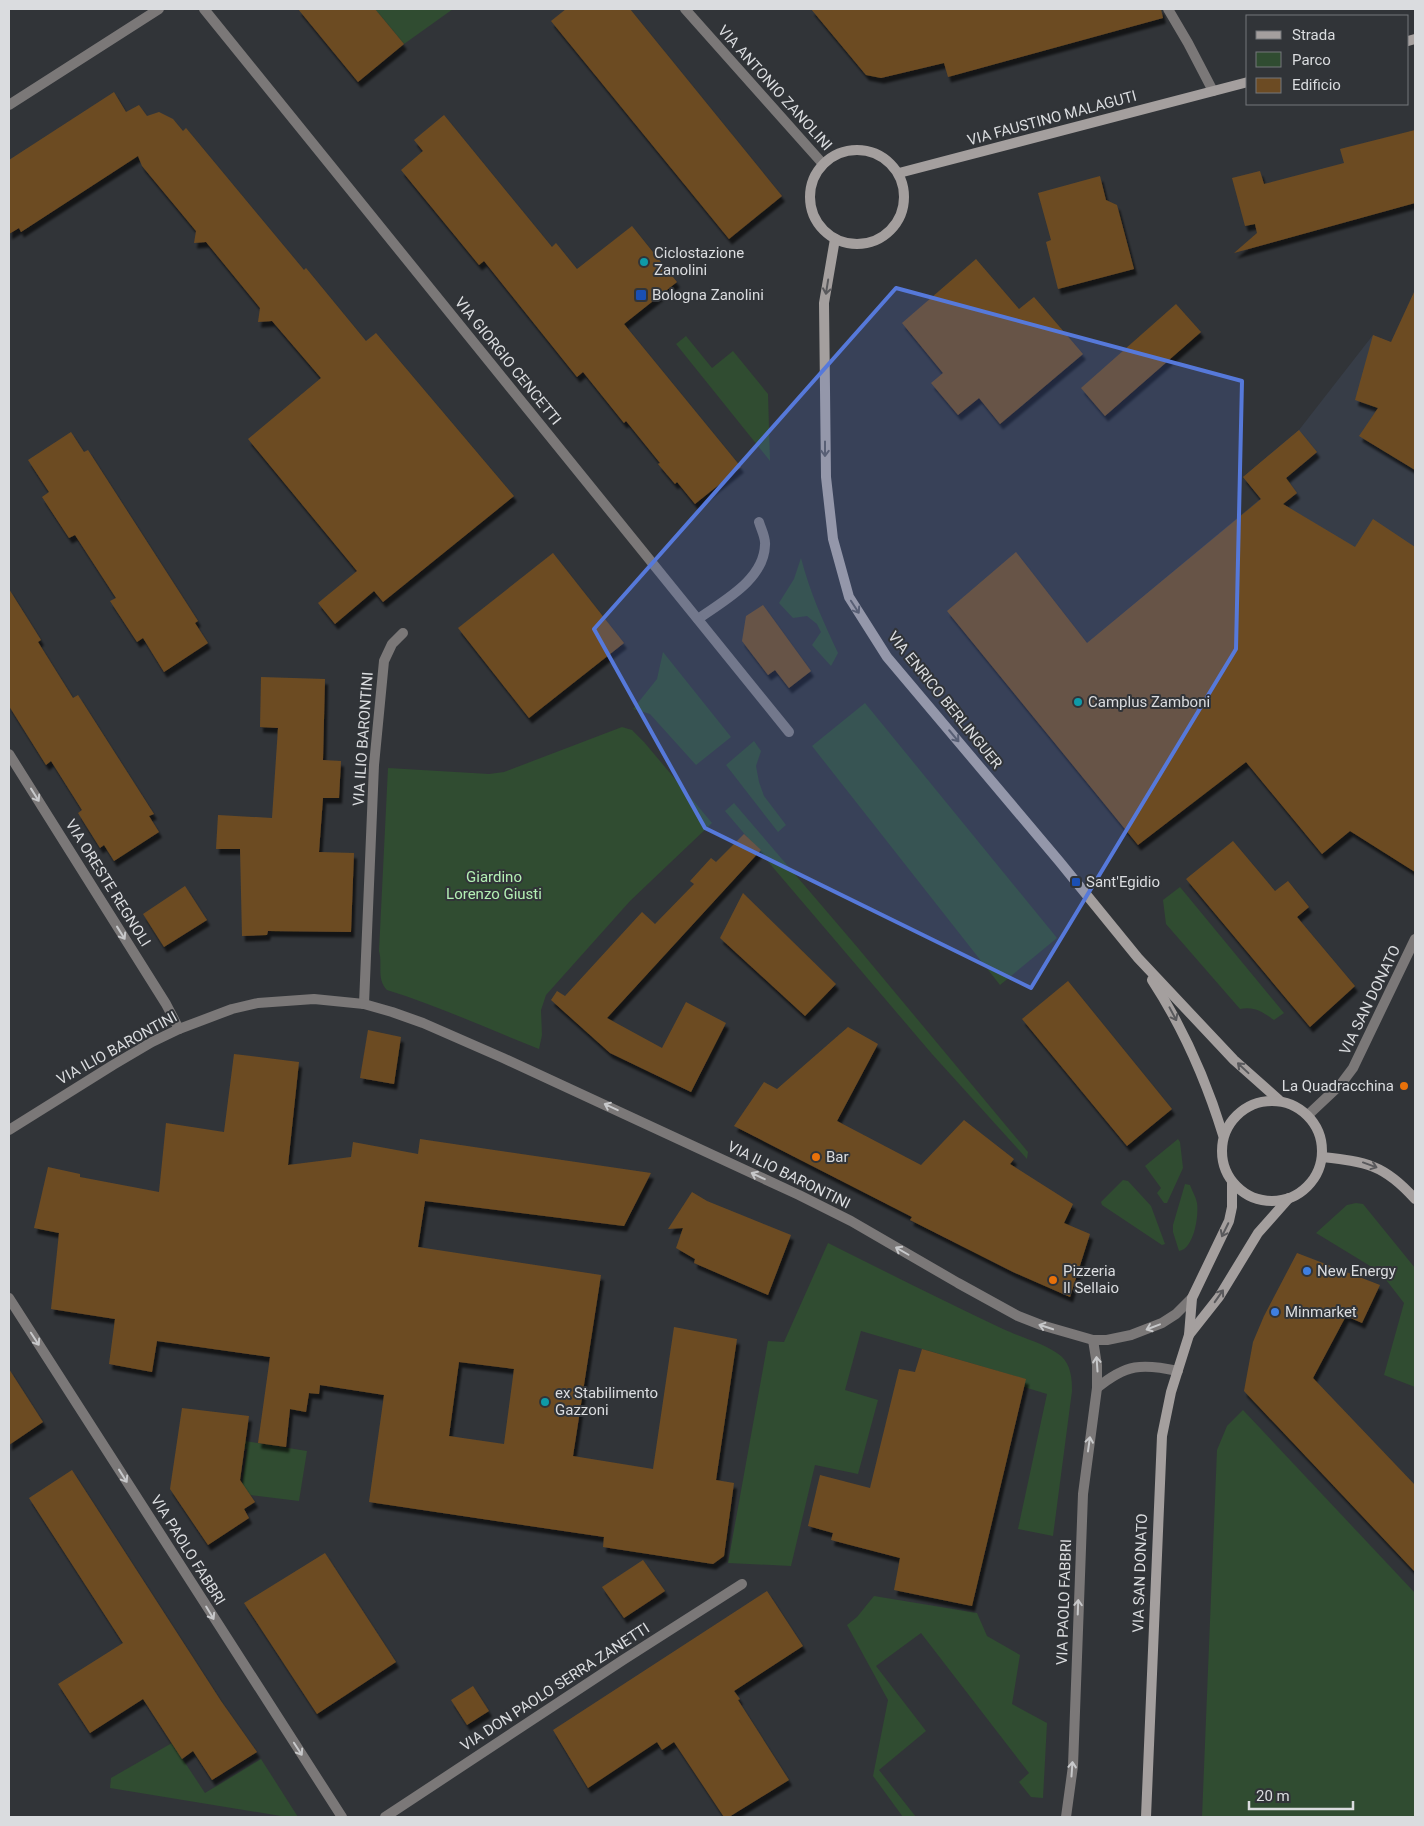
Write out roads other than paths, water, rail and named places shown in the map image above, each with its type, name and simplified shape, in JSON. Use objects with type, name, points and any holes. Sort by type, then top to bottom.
[{"type":"main road","name":"VIA FAUSTINO MALAGUTI","points":[[899,174],[1246,83]]},
{"type":"main road","points":[[864,150],[878,154],[890,162],[899,174],[904,188],[905,203],[900,218],[891,230],[879,240],[864,244],[849,244],[835,239],[824,231],[817,222],[810,198],[811,186],[823,164],[835,155],[849,151],[864,150]]},
{"type":"main road","name":"VIA ENRICO BERLINGUER","points":[[835,239],[824,303],[826,478],[833,539],[849,597],[887,658],[1059,861],[1138,958],[1234,1060],[1279,1100]]},
{"type":"main road","name":"VIA ENRICO BERLINGUER","points":[[1138,958],[1170,1008],[1193,1052],[1211,1095],[1223,1136]]},
{"type":"main road","points":[[1279,1100],[1290,1103],[1308,1115],[1317,1127],[1322,1157],[1312,1182],[1290,1198],[1281,1201],[1263,1201],[1247,1195],[1232,1182],[1222,1160],[1221,1145],[1227,1126],[1240,1111],[1258,1102],[1279,1100]]},
{"type":"main road","points":[[1322,1157],[1363,1162],[1377,1167],[1393,1178],[1415,1199]]},
{"type":"main road","name":"VIA SAN DONATO","points":[[1146,1817],[1160,1466],[1165,1413],[1189,1335],[1192,1298],[1229,1221],[1232,1207],[1232,1182]]},
{"type":"main road","name":"VIA SAN DONATO","points":[[1189,1335],[1219,1298],[1258,1233],[1290,1198]]},
{"type":"street","points":[[9,104],[159,9]]},
{"type":"street","name":"VIA GIORGIO CENCETTI","points":[[204,9],[789,732]]},
{"type":"street","name":"VIA ANTONIO ZANOLINI","points":[[685,9],[823,164]]},
{"type":"street","points":[[1168,9],[1213,92]]},
{"type":"street","points":[[698,619],[734,594],[753,576],[763,560],[766,542],[759,522]]},
{"type":"street","name":"VIA ILIO BARONTINI","points":[[364,1004],[374,765],[384,661],[392,644],[403,633]]},
{"type":"street","name":"VIA ORESTE REGNOLI","points":[[9,754],[169,1009],[179,1029]]},
{"type":"street","name":"VIA SAN DONATO","points":[[1308,1115],[1354,1068],[1415,940]]},
{"type":"street","name":"VIA ILIO BARONTINI","points":[[9,1130],[152,1042],[179,1029],[232,1009],[258,1003],[314,999],[364,1004],[392,1012],[447,1033],[799,1195],[851,1221],[1018,1316],[1041,1325],[1093,1340],[1107,1340],[1130,1335],[1162,1323],[1176,1314],[1192,1298]]},
{"type":"street","name":"VIA PAOLO FABBRI","points":[[9,1298],[342,1817]]},
{"type":"street","name":"VIA PAOLO FABBRI","points":[[1066,1817],[1072,1766],[1083,1494],[1098,1388],[1093,1340]]},
{"type":"street","points":[[1098,1388],[1116,1374],[1140,1366],[1160,1367],[1178,1371]]},
{"type":"street","name":"VIA DON PAOLO SERRA ZANETTI","points":[[386,1817],[614,1665],[742,1584]]},
{"type":"place","name":"Ciclostazione Zanolini","points":[[644,262]]},
{"type":"place","name":"Bologna Zanolini","points":[[641,295]]},
{"type":"place","name":"Camplus Zamboni","points":[[1078,702]]},
{"type":"place","name":"Sant'Egidio","points":[[1076,882]]},
{"type":"place","name":"La Quadracchina","points":[[1404,1086]]},
{"type":"place","name":"Bar","points":[[816,1157]]},
{"type":"place","name":"New Energy","points":[[1307,1271]]},
{"type":"place","name":"Pizzeria Il Sellaio","points":[[1053,1280]]},
{"type":"place","name":"Minmarket","points":[[1275,1312]]},
{"type":"place","name":"ex Stabilimento Gazzoni","points":[[545,1402]]},
{"type":"park label","name":"Giardino Lorenzo Giusti","points":[[494,886]]}]
